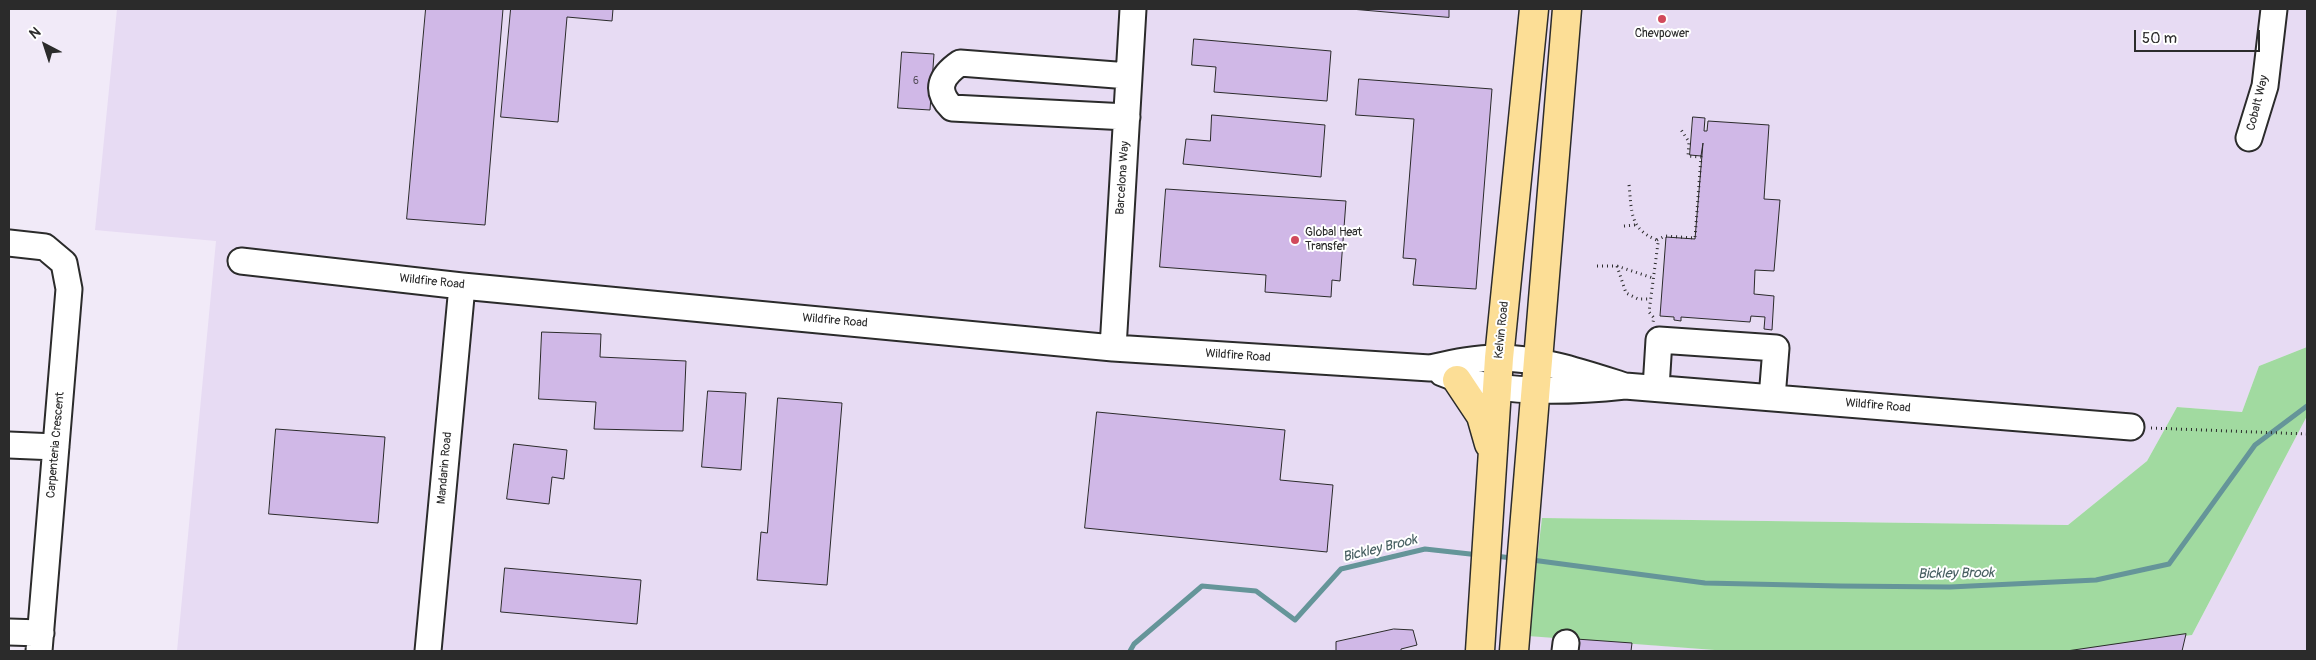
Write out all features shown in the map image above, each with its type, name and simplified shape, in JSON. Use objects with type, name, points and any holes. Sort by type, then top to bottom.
[{"type":"main road","name":"Kelvin Road","points":[[1480,651],[1499,358],[1534,9]]},
{"type":"main road","points":[[1514,651],[1567,9]]},
{"type":"main road","points":[[1457,380],[1480,416],[1492,455]]},
{"type":"street","name":"Barcelona Way","points":[[1113,348],[1133,9]]},
{"type":"street","name":"Cobalt Way","points":[[2249,138],[2264,86],[2274,9]]},
{"type":"street","points":[[1127,117],[952,108],[943,99],[941,86],[947,71],[960,63],[1129,76]]},
{"type":"street","name":"Carpenteria Crescent","points":[[9,243],[45,247],[64,263],[69,290],[40,642]]},
{"type":"street","name":"Wildfire Road","points":[[241,261],[462,286],[1113,348],[1430,368],[1463,360],[1499,358],[1538,362],[1625,386]]},
{"type":"street","name":"Mandarin Road","points":[[428,651],[462,286]]},
{"type":"street","points":[[1656,388],[1659,340],[1776,348],[1772,398]]},
{"type":"street","name":"Wildfire Road","points":[[1430,368],[1457,380],[1535,390],[1580,391],[1625,386],[2131,427]]},
{"type":"street","points":[[9,445],[56,447]]},
{"type":"street","points":[[9,632],[40,642]]},
{"type":"path","points":[[1629,185],[1635,225],[1643,234],[1657,240],[1665,236],[1695,238],[1701,157],[1688,156],[1689,142],[1680,128]]},
{"type":"path","points":[[1624,226],[1635,225]]},
{"type":"path","points":[[1657,240],[1650,312],[1654,318],[1652,330],[1659,340]]},
{"type":"path","points":[[1597,266],[1617,266],[1653,278]]},
{"type":"path","points":[[1617,266],[1626,293],[1638,300],[1651,299]]},
{"type":"path","points":[[2131,427],[2307,434]]},
{"type":"shaded area","points":[[117,9],[2307,9],[2307,347],[2259,366],[2242,412],[2177,407],[2147,461],[2068,525],[1542,518],[1576,639],[1728,651],[177,651],[216,241],[95,230]]},
{"type":"shaded area","points":[[2307,416],[2307,651],[2072,651],[2192,635]]},
{"type":"green space","points":[[2307,347],[2307,416],[2192,635],[2072,651],[1728,651],[1528,636],[1542,518],[2068,525],[2147,461],[2177,407],[2242,412],[2259,366]]},
{"type":"building","points":[[426,9],[503,9],[485,225],[407,219]]},
{"type":"building","points":[[511,9],[613,9],[612,21],[567,17],[558,122],[501,117]]},
{"type":"building","points":[[1351,9],[1449,9],[1449,17]]},
{"type":"building","points":[[1194,39],[1331,51],[1327,101],[1214,92],[1216,67],[1192,65]]},
{"type":"building","points":[[902,52],[934,54],[930,110],[898,108]]},
{"type":"building","points":[[1359,79],[1492,89],[1476,289],[1413,285],[1416,259],[1403,258],[1414,119],[1356,115]]},
{"type":"building","points":[[1212,115],[1325,125],[1321,177],[1183,164],[1186,139],[1210,141]]},
{"type":"building","points":[[1693,117],[1705,118],[1704,131],[1707,131],[1708,121],[1769,125],[1764,199],[1780,200],[1774,271],[1755,270],[1754,294],[1774,296],[1772,330],[1764,329],[1765,317],[1751,316],[1750,322],[1681,317],[1681,321],[1674,320],[1674,317],[1660,316],[1666,237],[1695,239],[1703,143],[1701,156],[1690,155]]},
{"type":"building","points":[[1166,189],[1346,201],[1340,281],[1332,280],[1331,297],[1265,292],[1266,275],[1160,267]]},
{"type":"building","points":[[542,332],[601,334],[600,357],[686,361],[683,431],[594,429],[596,402],[539,399]]},
{"type":"building","points":[[708,391],[746,393],[741,470],[702,467]]},
{"type":"building","points":[[778,398],[842,403],[827,585],[757,580],[761,532],[767,533]]},
{"type":"building","points":[[1097,412],[1285,430],[1280,480],[1333,485],[1327,552],[1085,528]]},
{"type":"building","points":[[276,429],[385,437],[378,523],[269,514]]},
{"type":"building","points":[[514,444],[567,450],[564,479],[552,477],[549,504],[507,499]]},
{"type":"building","points":[[505,568],[641,580],[637,624],[501,612]]},
{"type":"building","points":[[1394,629],[1413,630],[1417,645],[1401,649],[1401,651],[1336,651],[1336,642]]},
{"type":"building","points":[[2186,634],[2182,651],[2067,651]]},
{"type":"building","points":[[1576,639],[1632,643],[1631,651],[1575,651]]},
{"type":"waterway","name":"Bickley Brook","points":[[1532,560],[1705,583],[1950,587],[2096,580],[2169,564],[2255,445],[2307,406]]},
{"type":"waterway","name":"Bickley Brook","points":[[1130,651],[1134,644],[1202,586],[1256,591],[1295,620],[1341,569],[1425,549],[1479,555]]},
{"type":"waterway","name":"Bickley Brook","points":[[1495,556],[1512,558]]},
{"type":"place","name":"Chevpower","points":[[1662,19]]},
{"type":"place","name":"Global Heat Transfer","points":[[1295,240]]}]
